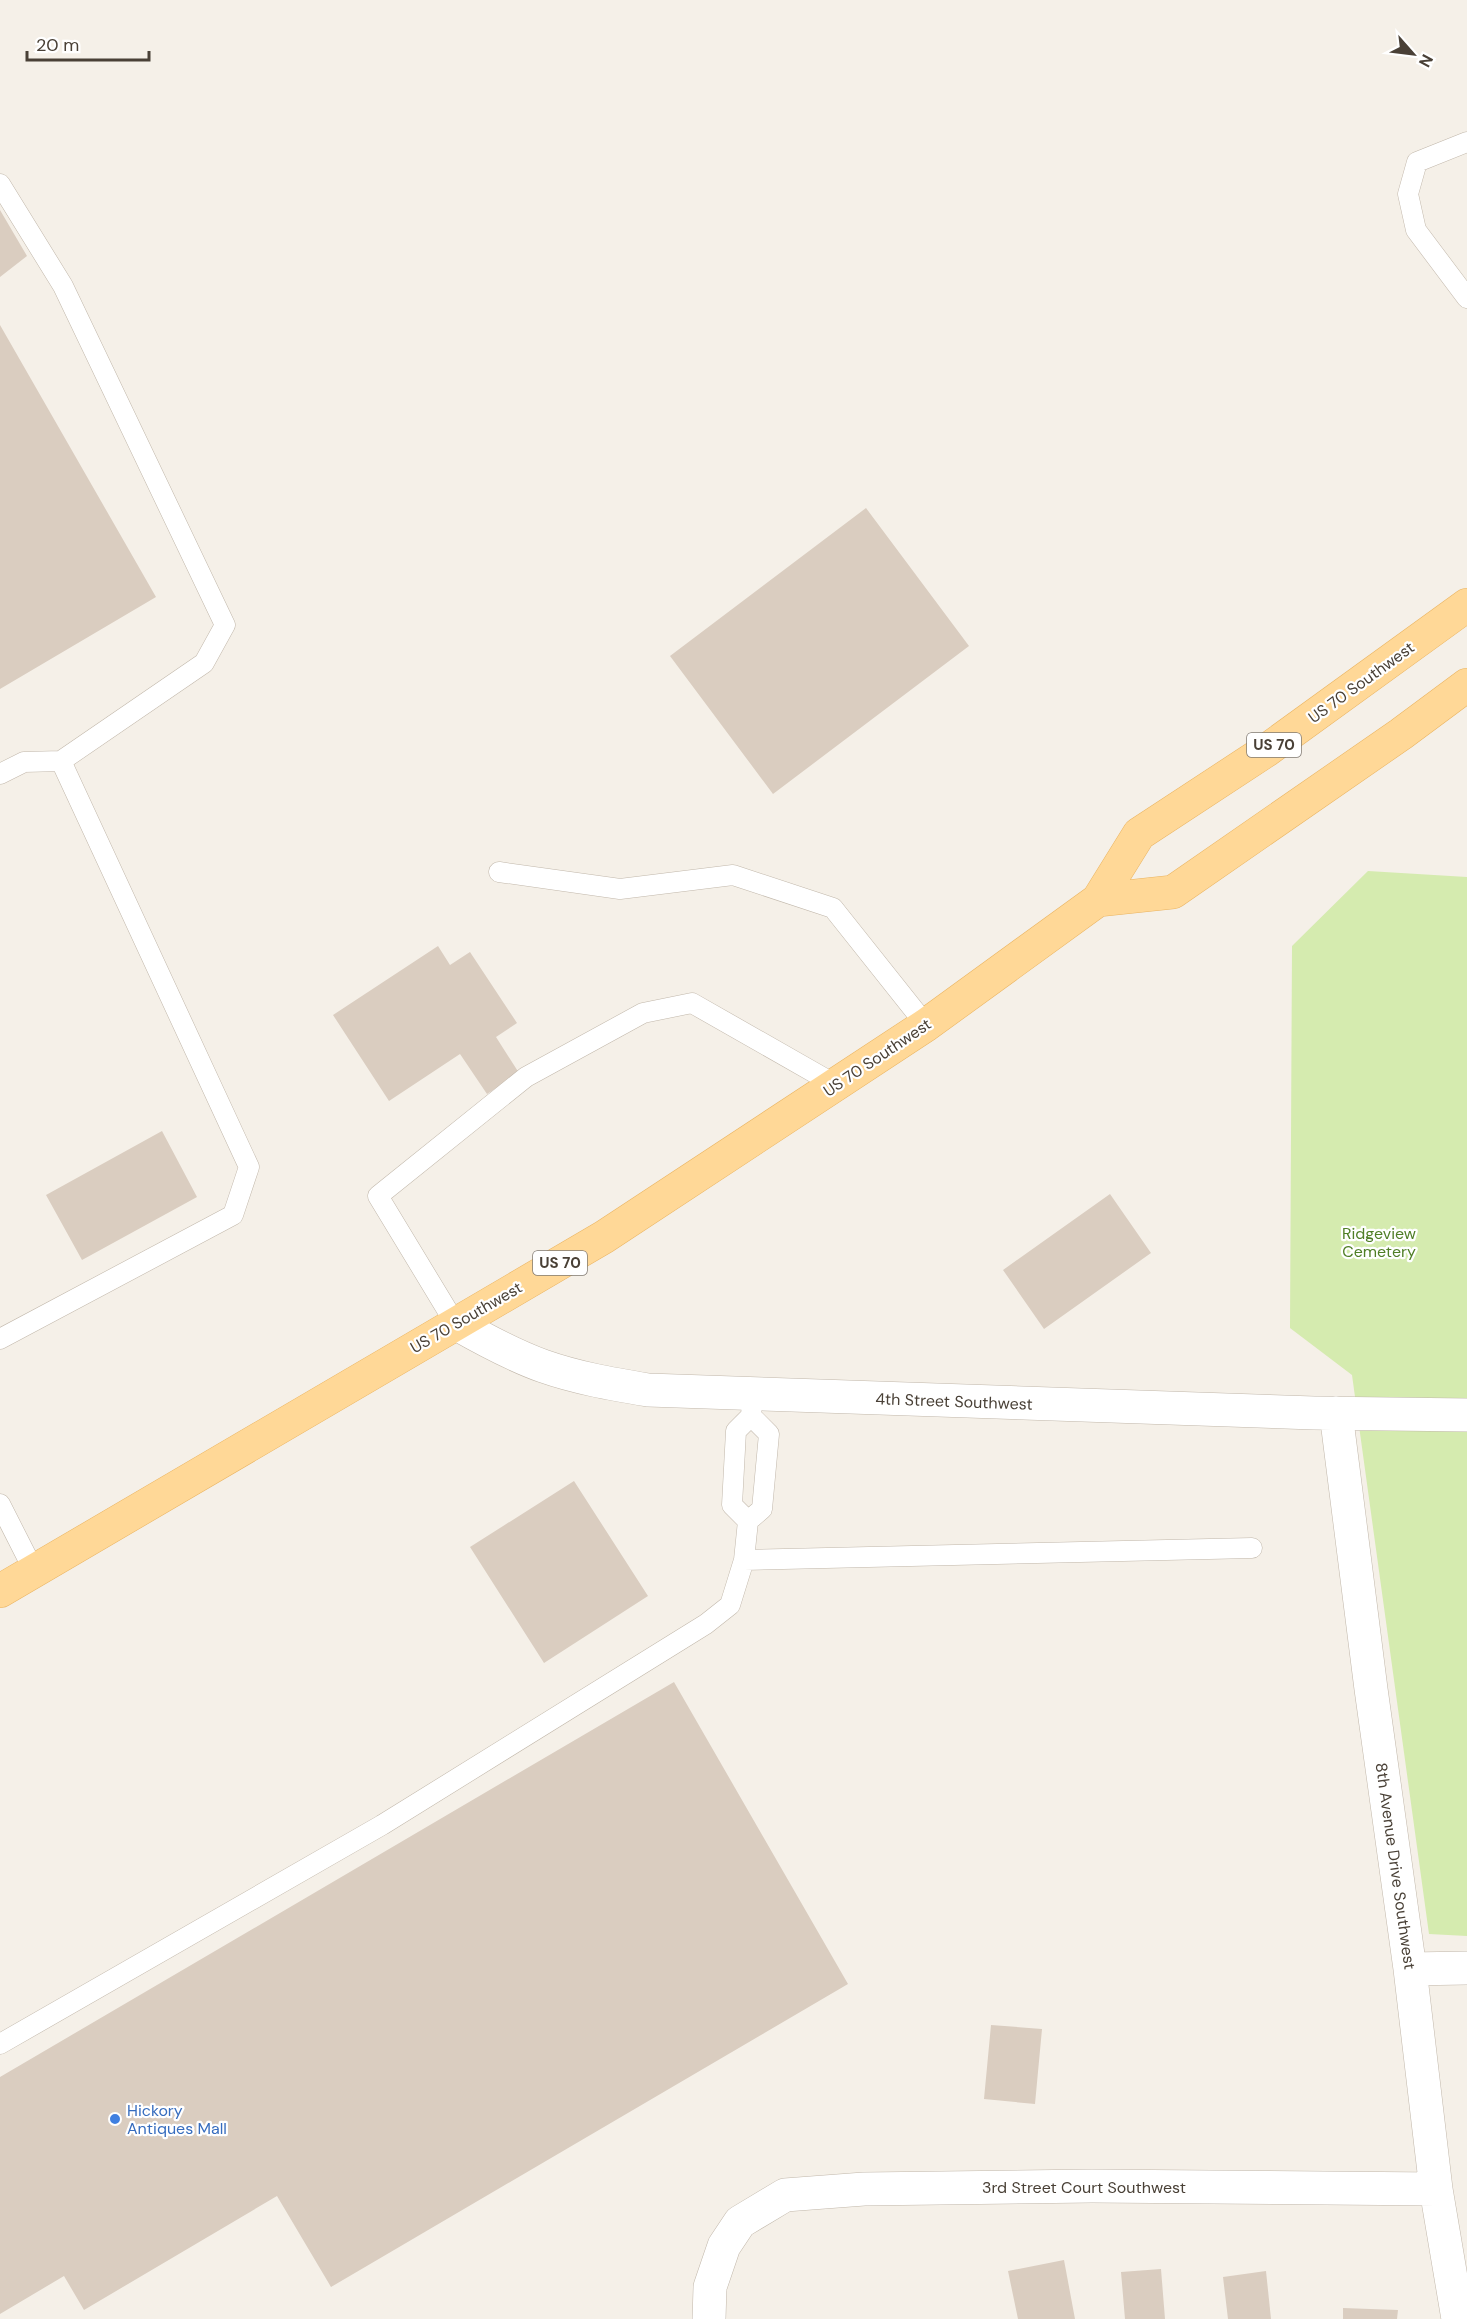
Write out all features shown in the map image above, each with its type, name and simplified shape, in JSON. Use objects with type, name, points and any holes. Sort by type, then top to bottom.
[{"type":"main road","name":"US 70 Southwest","points":[[0,1591],[604,1237],[926,1025],[1098,900],[1139,834],[1267,750],[1467,605]]},
{"type":"main road","name":"US 70 Southwest","points":[[1098,900],[1173,892],[1401,734],[1467,685]]},
{"type":"street","name":"4th Street Southwest","points":[[454,1323],[498,1347],[534,1362],[590,1380],[752,1405],[1467,1415]]},
{"type":"street","name":"8th Avenue Drive Southwest","points":[[1335,1413],[1410,1969],[1436,2189],[1458,2319]]},
{"type":"street","points":[[1410,1969],[1467,1968]]},
{"type":"street","name":"3rd Street Court Southwest","points":[[709,2319],[710,2287],[724,2246],[740,2222],[785,2195],[864,2189],[1092,2186],[1436,2189]]},
{"type":"lane","points":[[1467,142],[1416,162],[1408,194],[1416,230],[1467,298]]},
{"type":"lane","points":[[0,184],[63,286],[225,625],[204,663],[61,762],[24,762],[0,774]]},
{"type":"lane","points":[[0,1339],[233,1215],[249,1167],[61,762]]},
{"type":"lane","points":[[499,872],[620,889],[733,875],[832,908],[926,1025]]},
{"type":"lane","points":[[454,1323],[378,1196],[526,1077],[643,1013],[692,1003],[836,1085]]},
{"type":"lane","points":[[0,2044],[382,1825],[706,1624],[730,1605],[744,1560],[748,1521],[762,1509],[769,1434],[752,1405],[736,1431],[732,1505],[748,1521]]},
{"type":"lane","points":[[0,1504],[34,1570]]},
{"type":"lane","points":[[744,1560],[1252,1548]]},
{"type":"green space","name":"Ridgeview Cemetery","points":[[1368,871],[1467,877],[1467,1936],[1429,1934],[1352,1375],[1290,1328],[1292,946]]},
{"type":"building","points":[[0,210],[27,256],[0,277]]},
{"type":"building","points":[[0,325],[156,597],[0,689]]},
{"type":"building","points":[[866,508],[969,646],[773,794],[670,656]]},
{"type":"building","points":[[438,946],[450,965],[470,952],[517,1023],[496,1037],[519,1073],[487,1094],[460,1054],[389,1101],[333,1015]]},
{"type":"building","points":[[162,1131],[197,1197],[82,1260],[46,1195]]},
{"type":"building","points":[[1110,1194],[1151,1253],[1044,1329],[1003,1270]]},
{"type":"building","points":[[574,1481],[648,1596],[544,1663],[470,1547]]},
{"type":"building","points":[[674,1682],[848,1984],[331,2287],[277,2196],[84,2310],[64,2276],[0,2314],[0,2077]]},
{"type":"building","points":[[991,2025],[1042,2029],[1035,2104],[984,2099]]},
{"type":"building","points":[[1064,2260],[1075,2319],[1018,2319],[1008,2271]]},
{"type":"building","points":[[1161,2269],[1165,2319],[1125,2319],[1121,2272]]},
{"type":"building","points":[[1266,2271],[1271,2319],[1228,2319],[1223,2277]]},
{"type":"building","points":[[1343,2308],[1398,2310],[1397,2319],[1343,2319]]},
{"type":"place","name":"Hickory Antiques Mall","points":[[115,2119]]}]
